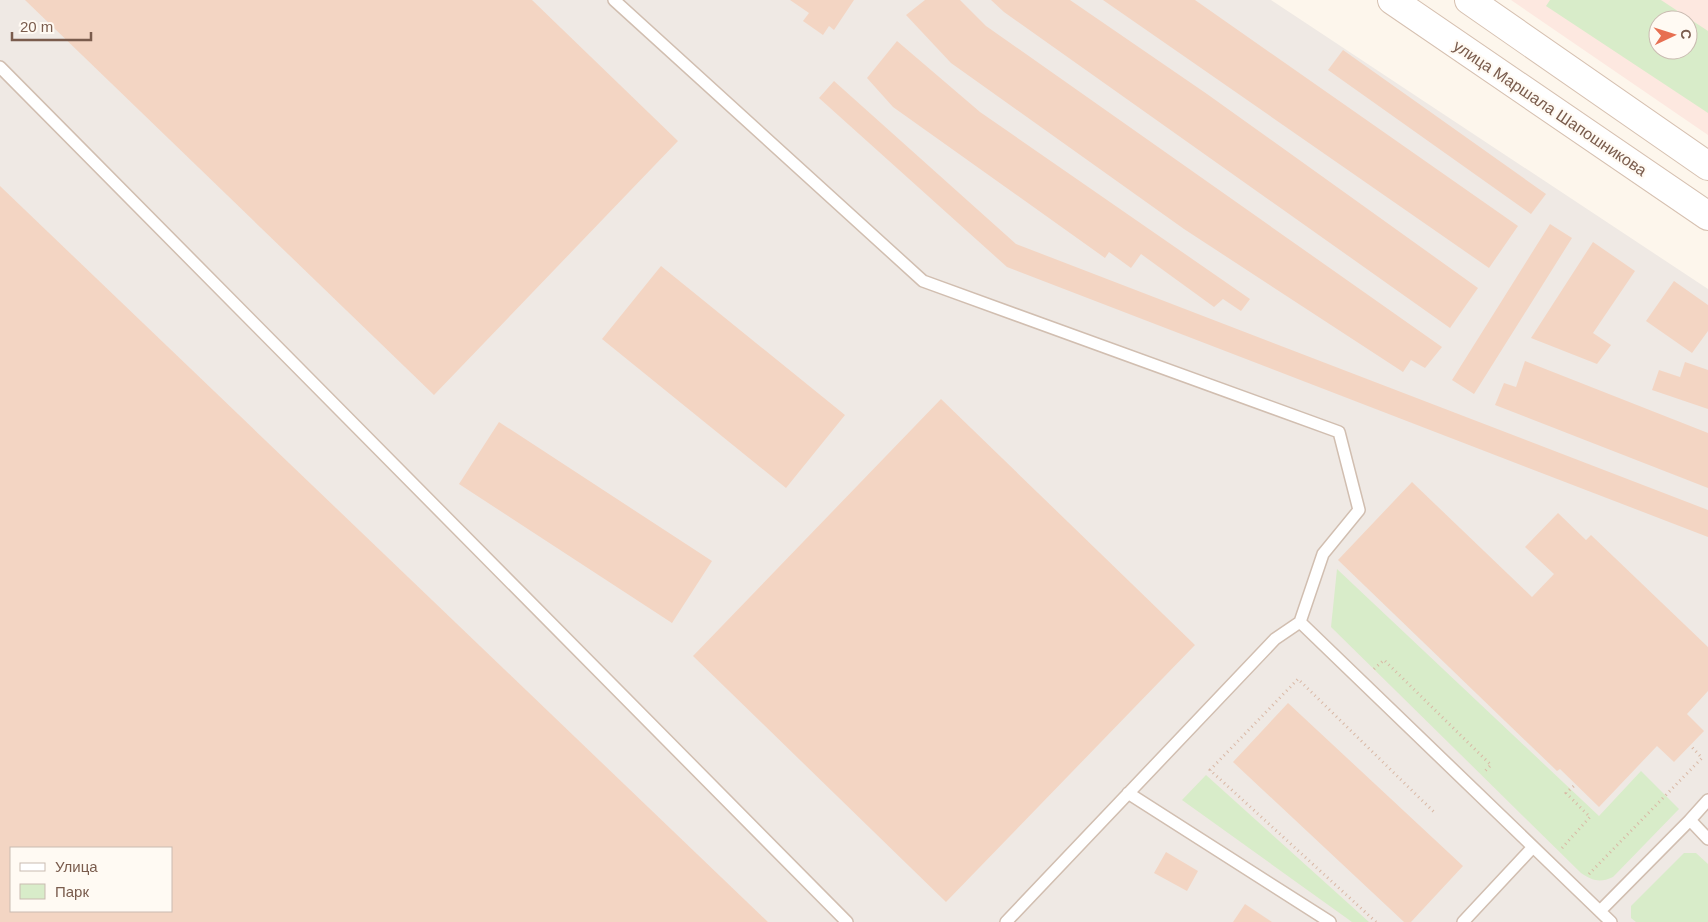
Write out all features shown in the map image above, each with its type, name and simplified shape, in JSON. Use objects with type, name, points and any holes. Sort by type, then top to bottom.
[{"type":"street","name":"улица Маршала Шапошникова","points":[[1392,0],[1708,216]]},
{"type":"street","points":[[1469,0],[1708,166]]},
{"type":"lane","points":[[614,0],[923,281],[1339,432],[1359,510],[1324,554],[1300,622],[1275,640],[1006,922]]},
{"type":"lane","points":[[0,67],[847,922]]},
{"type":"lane","points":[[1300,622],[1611,922]]},
{"type":"lane","points":[[1128,793],[1330,922]]},
{"type":"lane","points":[[1600,911],[1708,800]]},
{"type":"lane","points":[[1690,820],[1708,839]]},
{"type":"lane","points":[[1463,922],[1533,847]]},
{"type":"path","points":[[1362,682],[1384,660],[1491,765],[1470,786]]},
{"type":"path","points":[[1376,922],[1210,770],[1298,679],[1435,813]]},
{"type":"path","points":[[1575,888],[1702,758],[1690,745]]},
{"type":"path","points":[[1549,862],[1590,817],[1566,793],[1576,784]]},
{"type":"shaded area","points":[[0,0],[1271,0],[1708,289],[1708,922],[0,922]]},
{"type":"shaded area","points":[[1511,0],[1708,0],[1708,135]]},
{"type":"green space","points":[[1550,0],[1661,0],[1676,10],[1648,10],[1648,60],[1698,60],[1698,24],[1708,31],[1708,113],[1546,6]]},
{"type":"green space","points":[[1337,569],[1599,816],[1641,771],[1679,809],[1613,877],[1597,880],[1581,873],[1331,627]]},
{"type":"green space","points":[[1206,775],[1369,922],[1352,922],[1182,800]]},
{"type":"green space","points":[[1684,853],[1696,853],[1708,864],[1708,922],[1636,922],[1631,918],[1631,906]]},
{"type":"building","points":[[25,0],[532,0],[678,141],[434,395]]},
{"type":"building","points":[[790,0],[854,0],[834,30],[829,26],[823,35],[803,21],[809,13]]},
{"type":"building","points":[[925,0],[960,0],[986,26],[1442,347],[1425,368],[1411,360],[1403,372],[1184,229],[951,63],[906,15]]},
{"type":"building","points":[[991,0],[1070,0],[1207,94],[1478,288],[1450,328],[1004,12]]},
{"type":"building","points":[[1103,0],[1195,0],[1518,226],[1489,268]]},
{"type":"building","points":[[897,41],[980,112],[1250,299],[1241,311],[1223,299],[1214,307],[1141,254],[1131,268],[1109,252],[1105,258],[893,107],[867,78]]},
{"type":"building","points":[[1343,50],[1546,194],[1531,214],[1328,70]]},
{"type":"building","points":[[834,81],[1016,244],[1708,510],[1708,537],[1007,267],[819,98]]},
{"type":"building","points":[[0,186],[768,922],[0,922]]},
{"type":"building","points":[[1550,224],[1572,238],[1474,394],[1452,380]]},
{"type":"building","points":[[1593,242],[1635,271],[1593,333],[1611,345],[1597,364],[1531,338]]},
{"type":"building","points":[[661,266],[845,415],[786,488],[602,339]]},
{"type":"building","points":[[1674,281],[1708,305],[1708,331],[1692,353],[1646,321]]},
{"type":"building","points":[[1525,361],[1708,433],[1708,488],[1495,405],[1504,383],[1516,387]]},
{"type":"building","points":[[1685,362],[1708,370],[1708,409],[1652,390],[1659,370],[1680,377]]},
{"type":"building","points":[[941,399],[1195,645],[946,902],[693,656]]},
{"type":"building","points":[[499,422],[712,561],[672,623],[459,484]]},
{"type":"building","points":[[1412,482],[1532,597],[1554,574],[1525,547],[1558,513],[1586,540],[1591,535],[1708,647],[1708,691],[1687,714],[1704,731],[1674,762],[1657,746],[1599,807],[1560,769],[1557,771],[1338,560]]},
{"type":"building","points":[[1288,703],[1463,866],[1411,922],[1404,922],[1233,762]]},
{"type":"building","points":[[1166,852],[1198,871],[1187,891],[1154,873]]},
{"type":"building","points":[[1245,904],[1272,922],[1233,922]]}]
